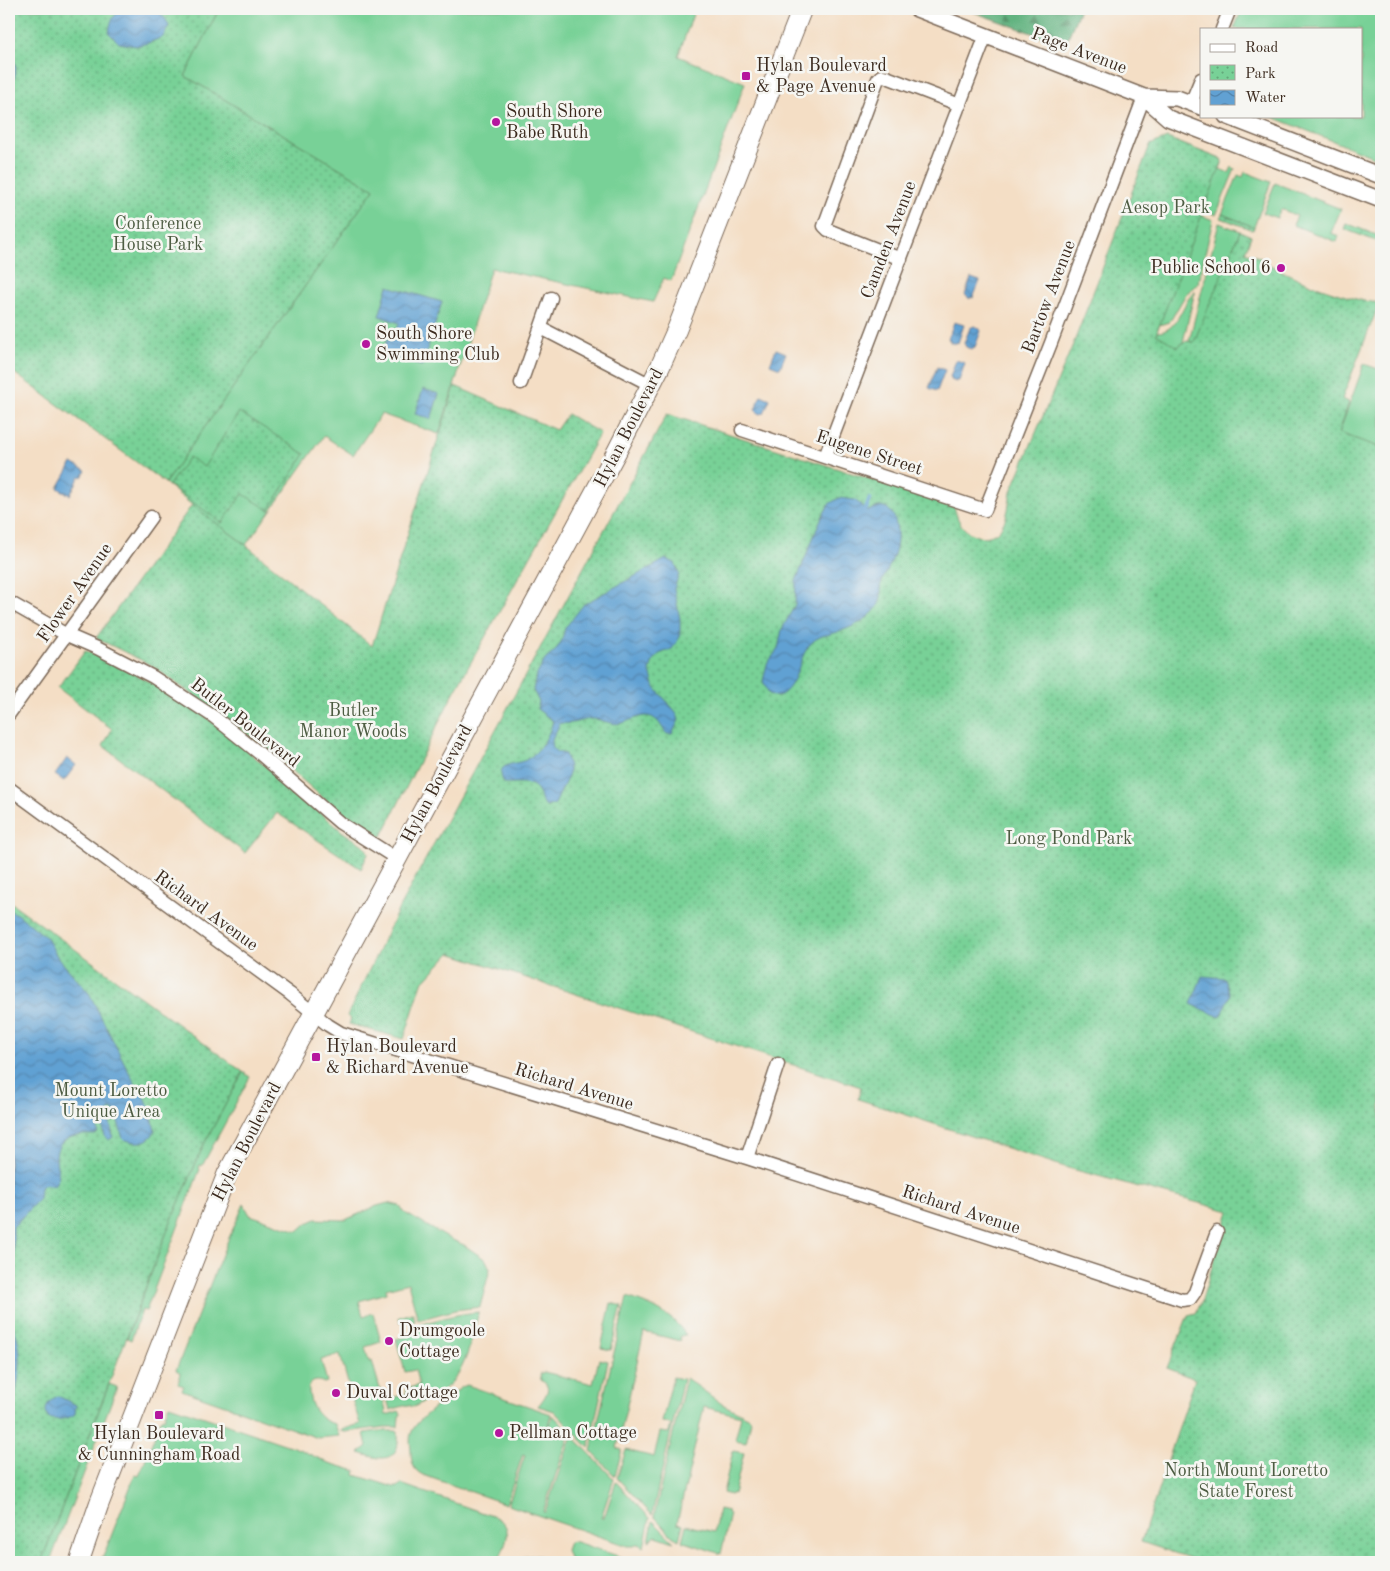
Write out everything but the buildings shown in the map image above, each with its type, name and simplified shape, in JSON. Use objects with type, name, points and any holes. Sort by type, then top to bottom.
[{"type":"main road","name":"Hylan Boulevard","points":[[79,1562],[222,1185],[652,385],[686,308],[802,9]]},
{"type":"street","name":"Page Avenue","points":[[917,9],[1144,97],[1177,98],[1196,105]]},
{"type":"street","points":[[1222,28],[1230,9]]},
{"type":"street","name":"Camden Avenue","points":[[825,457],[986,35]]},
{"type":"street","points":[[901,259],[828,230],[824,226],[878,79],[884,76],[960,105]]},
{"type":"street","points":[[1196,105],[1200,84]]},
{"type":"street","name":"Page Avenue","points":[[1144,97],[1168,118],[1381,200]]},
{"type":"street","name":"Bartow Avenue","points":[[985,510],[1144,97]]},
{"type":"street","points":[[1231,118],[1381,176]]},
{"type":"street","points":[[521,384],[552,298]]},
{"type":"street","points":[[541,328],[652,385]]},
{"type":"street","name":"Eugene Street","points":[[742,430],[985,510]]},
{"type":"street","name":"Flower Avenue","points":[[9,714],[152,517]]},
{"type":"street","name":"Butler Boulevard","points":[[9,602],[67,635],[153,677],[214,716],[340,823],[397,859]]},
{"type":"street","name":"Richard Avenue","points":[[9,788],[341,1033],[747,1158],[1182,1300],[1190,1299],[1195,1292],[1217,1232]]},
{"type":"street","points":[[747,1158],[778,1064]]},
{"type":"green space","name":"Conference House Park","points":[[9,9],[219,9],[185,76],[374,189],[165,483],[9,369]]},
{"type":"green space","points":[[219,9],[695,9],[678,56],[745,83],[671,281],[664,278],[653,302],[491,268],[439,434],[381,414],[353,455],[324,436],[246,545],[165,483],[374,189],[185,76]]},
{"type":"green space","points":[[965,9],[1080,9],[1065,45]]},
{"type":"green space","points":[[1242,9],[1381,9],[1381,160],[1275,118],[1362,118],[1362,28],[1234,28]]},
{"type":"green space","points":[[1167,138],[1223,160],[1220,169],[1229,173],[1232,167],[1235,169],[1216,215],[1204,210]]},
{"type":"green space","name":"Long Pond Park","points":[[1167,138],[1223,160],[1156,334],[1178,347],[1185,341],[1194,342],[1240,231],[1251,236],[1245,252],[1261,258],[1261,260],[1274,267],[1313,285],[1379,304],[1342,399],[1349,402],[1339,433],[1381,448],[1381,1562],[1202,1562],[1141,1542],[1195,1379],[1167,1368],[1188,1315],[1196,1313],[1201,1303],[1229,1211],[1068,1168],[858,1099],[861,1087],[450,953],[422,983],[404,1039],[349,1024],[351,1019],[347,1016],[399,908],[667,414],[954,506],[956,515],[967,531],[983,537],[994,534],[1004,522],[1011,492],[1074,342],[1150,145]]},
{"type":"green space","points":[[1245,172],[1271,182],[1254,227],[1222,214],[1238,175],[1243,177]]},
{"type":"green space","points":[[1275,183],[1341,209],[1331,233],[1339,236],[1337,242],[1293,225],[1297,216],[1281,209],[1277,218],[1263,213]]},
{"type":"green space","points":[[1198,214],[1213,220],[1198,283],[1186,294],[1169,322],[1159,325]]},
{"type":"green space","points":[[1222,214],[1254,227],[1253,230],[1221,218]]},
{"type":"green space","points":[[1219,223],[1240,231],[1194,343],[1189,341]]},
{"type":"green space","points":[[1346,223],[1381,237],[1381,243],[1344,229]]},
{"type":"green space","points":[[1195,291],[1183,342],[1178,348],[1156,334],[1157,332],[1164,331],[1175,322]]},
{"type":"green space","points":[[1364,364],[1381,370],[1381,448],[1339,433]]},
{"type":"green space","name":"Butler Manor Woods","points":[[455,386],[556,430],[567,414],[600,433],[452,696],[382,836],[377,838],[371,837],[265,747],[151,665],[96,638],[192,505],[246,545],[372,646]]},
{"type":"green space","points":[[239,412],[305,454],[269,510],[243,494],[222,523],[169,485],[189,457],[204,467]]},
{"type":"green space","name":"Butler Manor Woods","points":[[85,651],[99,655],[152,683],[205,716],[343,832],[363,845],[368,854],[361,869],[277,813],[245,853],[103,746],[112,729],[58,688]]},
{"type":"green space","name":"Mount Loretto Unique Area","points":[[9,901],[243,1072],[203,1146],[169,1226],[41,1562],[9,1562]]},
{"type":"green space","points":[[243,1072],[250,1077],[202,1166],[200,1165],[146,1311],[142,1310],[131,1340],[127,1338],[169,1226],[203,1146]]},
{"type":"green space","points":[[388,1203],[400,1206],[405,1213],[464,1245],[486,1260],[490,1269],[480,1307],[455,1310],[418,1320],[408,1283],[386,1289],[386,1293],[359,1301],[363,1316],[373,1313],[381,1342],[365,1347],[369,1362],[372,1361],[386,1415],[399,1411],[401,1414],[398,1427],[341,1431],[360,1424],[352,1399],[356,1398],[352,1386],[349,1387],[340,1354],[321,1360],[327,1382],[316,1381],[309,1386],[310,1399],[315,1410],[323,1419],[335,1424],[339,1436],[318,1438],[182,1390],[184,1386],[178,1384],[181,1373],[176,1370],[244,1204],[250,1215],[298,1231],[307,1223],[316,1219],[345,1220]]},
{"type":"green space","points":[[627,1297],[644,1303],[668,1316],[686,1335],[680,1337],[681,1341],[644,1332],[617,1448],[622,1450],[615,1476],[591,1451]]},
{"type":"green space","points":[[611,1303],[622,1306],[611,1350],[601,1348]]},
{"type":"green space","points":[[479,1312],[465,1359],[456,1377],[450,1384],[414,1407],[407,1405],[390,1410],[387,1399],[407,1394],[406,1389],[419,1385],[415,1370],[405,1372],[396,1339],[412,1335],[411,1328],[420,1325],[453,1316]]},
{"type":"green space","points":[[413,1313],[415,1321],[409,1323],[408,1320],[400,1322],[399,1317]]},
{"type":"green space","points":[[599,1359],[608,1361],[589,1448],[554,1411],[538,1406],[545,1397],[548,1388],[541,1380],[540,1374],[544,1372],[593,1384]]},
{"type":"green space","points":[[673,1377],[683,1379],[652,1515],[617,1478],[626,1450],[654,1457],[660,1432],[669,1433],[671,1424],[662,1422]]},
{"type":"green space","points":[[686,1378],[722,1404],[750,1418],[751,1421],[746,1442],[735,1440],[741,1416],[704,1407],[677,1523],[683,1524],[679,1540],[672,1536],[654,1516]]},
{"type":"green space","points":[[109,1384],[117,1387],[50,1562],[41,1562]]},
{"type":"green space","points":[[467,1385],[551,1414],[549,1426],[553,1415],[570,1433],[543,1512],[545,1512],[572,1435],[614,1479],[601,1518],[604,1518],[616,1482],[650,1518],[644,1547],[638,1544],[627,1546],[508,1505],[525,1455],[523,1454],[506,1504],[423,1475],[417,1471],[411,1457],[410,1444],[410,1436],[414,1428],[433,1409]]},
{"type":"green space","points":[[169,1405],[299,1449],[326,1462],[356,1471],[355,1475],[394,1487],[398,1487],[401,1484],[495,1517],[501,1521],[507,1531],[506,1543],[498,1562],[101,1562],[135,1475],[139,1476],[162,1417],[164,1418]]},
{"type":"green space","points":[[398,1431],[398,1446],[393,1454],[389,1457],[379,1458],[359,1453],[367,1446],[364,1433]]},
{"type":"green space","points":[[733,1451],[744,1453],[734,1494],[732,1493],[731,1495],[723,1493]]},
{"type":"green space","points":[[719,1509],[728,1511],[730,1514],[721,1554],[682,1541],[686,1525],[714,1532]]},
{"type":"green space","points":[[653,1521],[674,1542],[656,1536],[649,1541]]},
{"type":"green space","points":[[572,1541],[636,1562],[574,1562],[569,1558],[566,1550],[569,1542]]},
{"type":"green space","points":[[540,1556],[551,1562],[516,1562],[521,1558]]},
{"type":"water","points":[[127,9],[152,10],[162,15],[169,26],[163,37],[136,46],[119,43],[109,33],[111,24],[116,15]]},
{"type":"water","points":[[9,54],[14,59],[16,65],[14,79],[9,79]]},
{"type":"water","points":[[971,278],[980,281],[973,298],[970,297],[970,299],[965,295]]},
{"type":"water","points":[[388,286],[442,302],[422,366],[382,354],[387,339],[393,341],[399,323],[379,316]]},
{"type":"water","points":[[954,322],[964,325],[958,343],[956,342],[955,344],[948,339]]},
{"type":"water","points":[[974,326],[981,331],[975,347],[971,349],[966,347],[964,343],[970,328]]},
{"type":"water","points":[[776,349],[786,353],[780,368],[770,364]]},
{"type":"water","points":[[956,360],[965,363],[959,381],[956,380],[956,382],[951,380],[952,378],[950,377]]},
{"type":"water","points":[[937,367],[945,370],[937,391],[929,388]]},
{"type":"water","points":[[423,389],[439,394],[431,419],[415,414]]},
{"type":"water","points":[[761,395],[770,399],[764,413],[760,414],[755,410]]},
{"type":"water","points":[[72,463],[86,471],[82,477],[80,476],[70,495],[58,488]]},
{"type":"water","points":[[839,498],[855,500],[868,511],[882,507],[890,511],[896,523],[896,550],[880,586],[881,596],[879,604],[874,611],[867,618],[849,628],[821,636],[812,642],[806,649],[791,685],[777,697],[769,694],[763,681],[767,664],[778,649],[782,629],[795,605],[796,581],[820,521],[829,504]]},
{"type":"water","points":[[666,559],[675,563],[679,574],[674,589],[680,619],[680,637],[672,649],[659,654],[652,663],[650,672],[655,688],[676,712],[679,720],[672,734],[667,734],[657,720],[647,716],[618,724],[595,719],[560,723],[552,740],[552,748],[557,752],[565,754],[569,766],[569,774],[555,804],[546,807],[537,789],[529,784],[504,783],[501,776],[503,768],[531,757],[540,748],[549,732],[553,721],[537,709],[539,702],[533,690],[536,676],[545,660],[556,650],[562,640],[565,628],[584,604]]},
{"type":"water","points":[[67,758],[76,765],[64,781],[55,775]]},
{"type":"water","points":[[9,910],[20,916],[47,938],[58,958],[89,993],[133,1080],[151,1109],[155,1132],[148,1139],[141,1142],[123,1139],[115,1111],[110,1109],[108,1114],[113,1137],[109,1140],[105,1137],[100,1116],[98,1115],[98,1133],[95,1135],[76,1136],[60,1145],[56,1157],[59,1177],[54,1186],[45,1184],[40,1188],[39,1199],[13,1227],[15,1276],[9,1283]]},
{"type":"water","points":[[1202,976],[1225,978],[1230,995],[1220,1017],[1191,1004]]},
{"type":"water","points":[[9,1320],[18,1342],[20,1367],[16,1392],[9,1415]]},
{"type":"water","points":[[58,1396],[76,1405],[75,1414],[62,1419],[48,1418],[47,1405]]},
{"type":"waterway","points":[[866,509],[870,499]]},
{"type":"place","name":"Hylan Boulevard & Page Avenue","points":[[746,76]]},
{"type":"place","name":"South Shore Babe Ruth","points":[[496,122]]},
{"type":"place","name":"Public School 6","points":[[1281,268]]},
{"type":"place","name":"South Shore Swimming Club","points":[[366,344]]},
{"type":"place","name":"Hylan Boulevard & Richard Avenue","points":[[316,1057]]},
{"type":"place","name":"Drumgoole Cottage","points":[[389,1341]]},
{"type":"place","name":"Duval Cottage","points":[[336,1393]]},
{"type":"place","name":"Hylan Boulevard & Cunningham Road","points":[[159,1415]]},
{"type":"place","name":"Pellman Cottage","points":[[499,1433]]},
{"type":"park label","name":"Aesop Park","points":[[1165,208]]},
{"type":"park label","name":"North Mount Loretto State Forest","points":[[1246,1481]]}]
